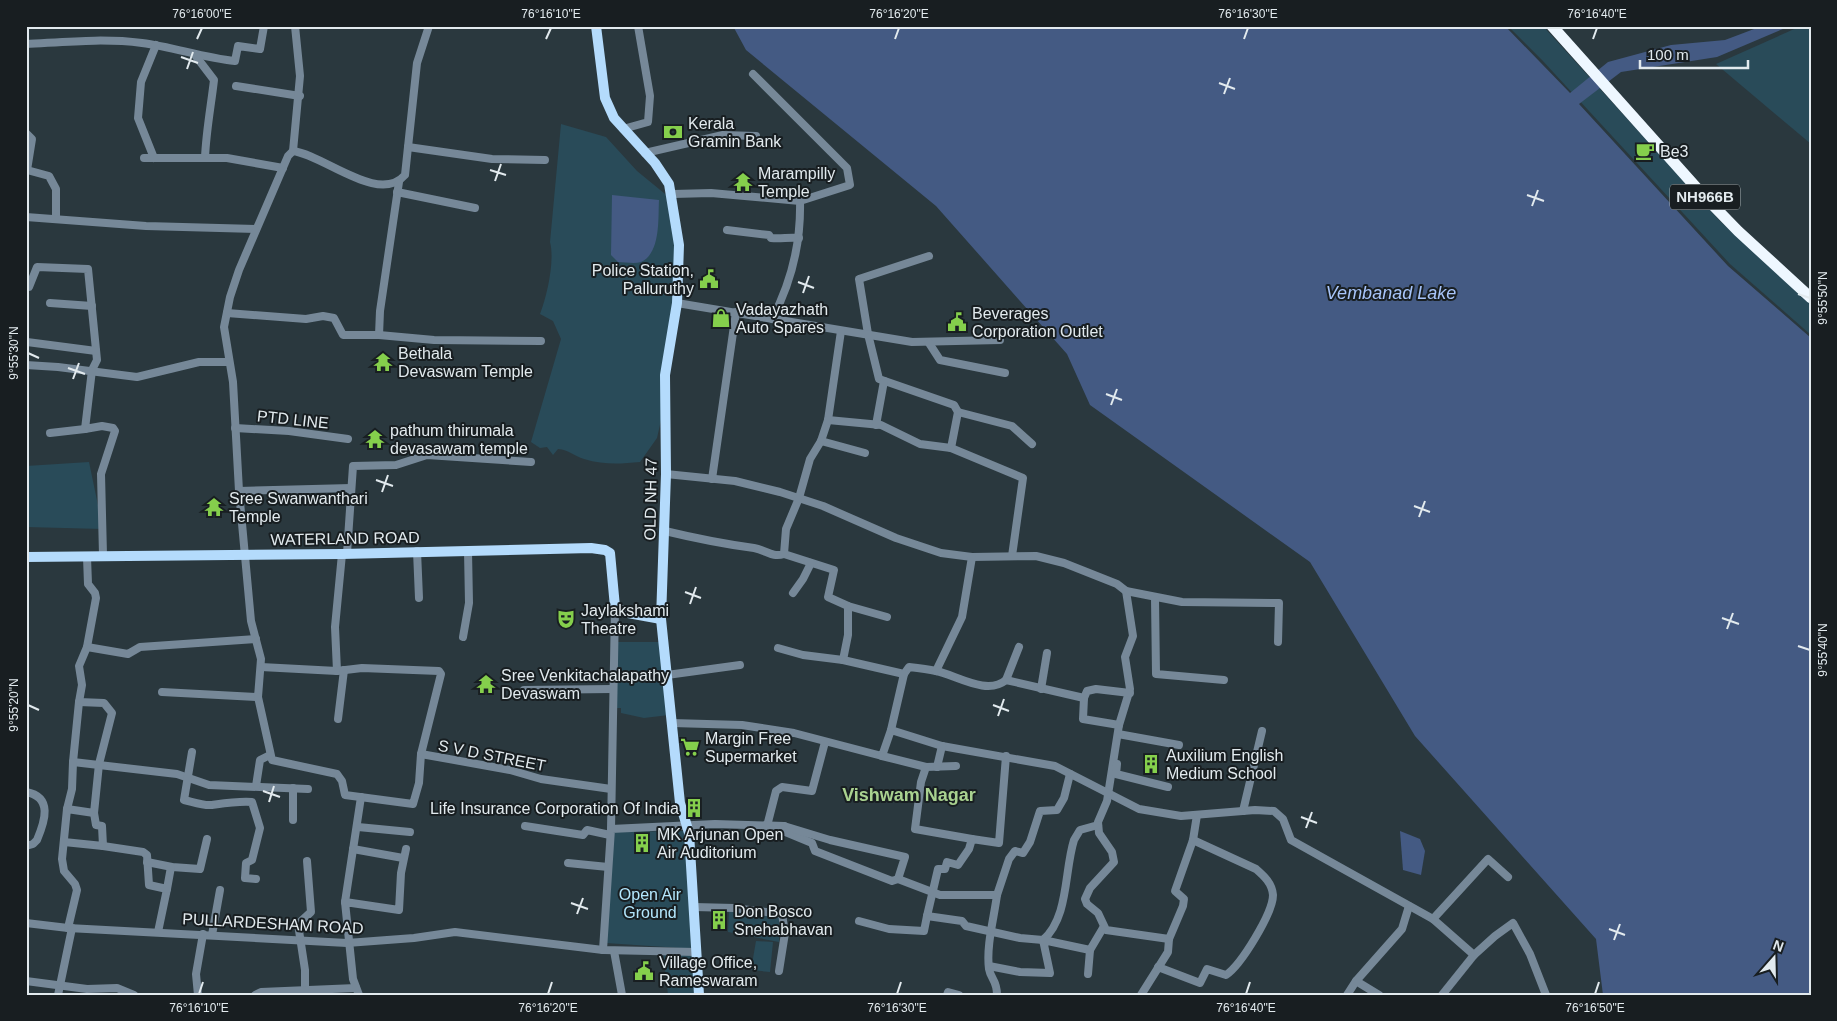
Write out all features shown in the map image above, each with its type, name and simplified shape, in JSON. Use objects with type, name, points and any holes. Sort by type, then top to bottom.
[{"type":"highway","name":"NH966B","points":[[1552,26],[1738,231],[1811,298]]},
{"type":"main road","name":"OLD NH 47","points":[[596,26],[605,98],[614,118],[669,184],[673,194],[679,245],[677,303],[665,375],[666,474],[661,619],[680,803],[689,834],[699,995]]},
{"type":"main road","name":"WATERLAND ROAD","points":[[26,557],[344,554],[591,548],[605,550],[610,553],[612,558],[615,607]]},
{"type":"main road","points":[[615,607],[628,613],[661,619]]},
{"type":"street","points":[[195,55],[235,61],[238,46],[260,48],[264,26]]},
{"type":"street","points":[[294,26],[300,76],[300,96],[293,151],[283,168],[236,279],[224,327],[233,382],[238,491],[246,555],[251,621],[261,667],[258,697],[270,755],[276,762],[337,774],[342,781],[345,795],[413,804],[419,783],[421,754]]},
{"type":"street","points":[[293,151],[307,153],[359,179],[382,185],[398,182],[405,175],[417,63],[429,26]]},
{"type":"street","points":[[623,129],[648,122],[650,96],[638,26]]},
{"type":"street","points":[[26,44],[115,40],[190,51],[214,80],[206,132],[205,158]]},
{"type":"street","points":[[154,158],[138,118],[141,82],[156,45]]},
{"type":"street","points":[[673,194],[711,193],[800,201],[850,185],[847,168],[753,74]]},
{"type":"street","points":[[236,86],[300,96]]},
{"type":"street","points":[[26,133],[32,139],[27,170],[49,176],[56,189],[56,218]]},
{"type":"street","points":[[645,153],[723,135],[756,136]]},
{"type":"street","points":[[408,147],[492,159],[545,160]]},
{"type":"street","points":[[144,158],[227,158],[283,168]]},
{"type":"street","points":[[379,335],[380,311],[398,182]]},
{"type":"street","points":[[397,192],[475,208]]},
{"type":"street","points":[[772,319],[781,302],[799,238],[800,201]]},
{"type":"street","points":[[26,217],[146,226],[256,229]]},
{"type":"street","points":[[727,230],[769,235],[771,238],[779,239],[784,237],[799,238]]},
{"type":"street","points":[[929,256],[859,279],[868,334],[879,379],[954,405],[958,412],[951,448]]},
{"type":"street","points":[[26,287],[29,287],[37,267],[88,269],[97,360],[92,370],[85,429]]},
{"type":"street","points":[[50,303],[92,306]]},
{"type":"street","points":[[677,303],[841,331],[929,343],[1000,340]]},
{"type":"street","points":[[712,478],[736,312]]},
{"type":"street","points":[[226,314],[306,319],[323,316],[334,318],[342,336],[379,335],[434,340],[541,341]]},
{"type":"street","points":[[784,554],[786,529],[799,498],[810,459],[820,441],[828,420],[841,331]]},
{"type":"street","points":[[27,342],[96,351]]},
{"type":"street","points":[[929,343],[940,360],[1005,373]]},
{"type":"street","points":[[26,365],[92,370],[137,377],[199,362],[229,362]]},
{"type":"street","points":[[876,425],[884,381]]},
{"type":"street","points":[[958,412],[1012,426],[1032,444]]},
{"type":"street","points":[[828,420],[876,425],[920,444],[951,448],[1023,478],[1012,556]]},
{"type":"street","points":[[50,433],[102,426],[113,428],[115,431],[101,474],[103,555]]},
{"type":"street","name":"PTD LINE","points":[[235,428],[289,431],[348,439]]},
{"type":"street","points":[[820,441],[865,453]]},
{"type":"street","points":[[338,719],[341,670],[335,627],[353,466],[396,465],[427,455],[531,462]]},
{"type":"street","points":[[666,474],[735,481],[799,498],[896,538],[941,552],[972,557],[1036,556],[1064,563],[1117,584],[1126,591],[1155,598],[1182,602],[1279,603],[1278,642]]},
{"type":"street","points":[[238,491],[351,488]]},
{"type":"street","points":[[664,532],[728,546],[756,549],[775,557],[784,554],[834,570],[828,596],[848,606],[887,617]]},
{"type":"street","points":[[417,551],[419,598]]},
{"type":"street","points":[[463,637],[469,603],[468,551]]},
{"type":"street","points":[[58,995],[77,890],[64,871],[62,859],[67,808],[72,789],[73,762],[82,685],[80,666],[87,647],[96,598],[95,593],[88,584],[87,557]]},
{"type":"street","points":[[936,671],[962,617],[972,557]]},
{"type":"street","points":[[793,593],[811,563]]},
{"type":"street","points":[[1126,591],[1134,636],[1125,657],[1130,693],[1119,725],[1120,735],[1116,774],[1168,787]]},
{"type":"street","points":[[1155,598],[1156,674],[1224,680]]},
{"type":"street","points":[[843,660],[848,635],[848,606]]},
{"type":"street","points":[[603,950],[610,832],[615,607]]},
{"type":"street","points":[[87,647],[128,654],[140,647],[256,639]]},
{"type":"street","points":[[882,756],[904,674],[908,667],[936,671],[987,686],[999,685],[1006,680],[1018,647]]},
{"type":"street","points":[[778,648],[803,655],[843,660],[904,674]]},
{"type":"street","points":[[1041,689],[1047,653]]},
{"type":"street","points":[[667,675],[740,666]]},
{"type":"street","name":"S V D STREET","points":[[261,667],[439,671],[441,674],[421,754],[510,770],[540,779],[611,789]]},
{"type":"street","points":[[1006,680],[1084,698]]},
{"type":"street","points":[[524,690],[612,689]]},
{"type":"street","points":[[1119,725],[1083,719],[1084,698],[1087,691],[1096,689],[1130,693]]},
{"type":"street","points":[[162,692],[258,697]]},
{"type":"street","points":[[79,702],[104,703],[112,713],[99,764],[94,812],[96,825],[102,826],[104,846]]},
{"type":"street","points":[[672,723],[742,724],[794,733],[926,767],[956,766]]},
{"type":"street","points":[[890,730],[942,746],[1055,766],[1139,809],[1181,816],[1269,810],[1279,814],[1291,840],[1433,918],[1474,956]]},
{"type":"street","points":[[1242,811],[1262,731]]},
{"type":"street","points":[[1120,735],[1179,745]]},
{"type":"street","points":[[1103,928],[1098,914],[1085,900],[1090,888],[1114,862],[1112,852],[1102,838],[1098,825],[1107,801],[1107,792],[1120,735]]},
{"type":"street","points":[[767,826],[776,791],[782,787],[812,790],[825,742]]},
{"type":"street","points":[[937,766],[942,746]]},
{"type":"street","points":[[192,752],[184,800],[204,805],[220,802],[252,802],[260,828],[252,860],[246,863],[244,875],[245,878],[256,878]]},
{"type":"street","points":[[256,786],[260,760],[270,755]]},
{"type":"street","points":[[926,767],[921,782],[915,828],[998,843],[1006,756]]},
{"type":"street","points":[[73,762],[177,774],[210,785],[308,789]]},
{"type":"street","points":[[997,995],[997,984],[989,971],[989,966],[997,895],[1009,859],[1015,852],[1023,852],[1030,842],[1040,811],[1057,810],[1064,798],[1070,774]]},
{"type":"street","points":[[293,788],[293,820]]},
{"type":"street","points":[[26,792],[40,797],[45,809],[37,840],[34,844],[26,846]]},
{"type":"street","points":[[255,995],[261,992],[358,992],[348,943],[345,902],[358,827],[361,797]]},
{"type":"street","points":[[67,808],[94,812]]},
{"type":"street","points":[[1142,995],[1168,952],[1169,939],[1183,906],[1184,899],[1174,890],[1193,840],[1197,815]]},
{"type":"street","points":[[525,826],[583,835],[587,830],[610,832],[686,825],[784,826],[830,840],[904,857],[898,879]]},
{"type":"street","points":[[1043,940],[1053,931],[1058,916],[1074,840],[1080,830],[1098,825]]},
{"type":"street","points":[[784,826],[783,831],[812,843],[815,851],[892,881],[898,879],[940,895],[997,895]]},
{"type":"street","points":[[358,827],[410,832]]},
{"type":"street","points":[[147,862],[171,867],[200,868],[207,839]]},
{"type":"street","points":[[859,921],[889,929],[924,931],[938,869],[945,869],[947,862],[958,865],[969,849],[972,839]]},
{"type":"street","points":[[1158,967],[1200,983],[1207,969],[1226,975],[1237,964],[1270,910],[1273,895],[1270,883],[1263,875],[1256,869],[1193,840]]},
{"type":"street","points":[[64,842],[144,852],[147,855],[149,885],[167,889]]},
{"type":"street","points":[[353,849],[403,858]]},
{"type":"street","points":[[345,902],[399,910],[403,858],[406,849]]},
{"type":"street","points":[[1433,918],[1488,859],[1508,876]]},
{"type":"street","points":[[301,991],[305,970],[299,939],[299,920],[311,912],[307,861]]},
{"type":"street","points":[[568,863],[608,866]]},
{"type":"street","points":[[158,932],[171,867]]},
{"type":"street","points":[[212,935],[220,890]]},
{"type":"street","points":[[1347,995],[1356,980],[1402,929],[1409,906]]},
{"type":"street","points":[[694,907],[734,908],[782,914],[785,933],[780,971]]},
{"type":"street","points":[[927,916],[962,921],[966,926],[992,930],[1020,938],[1043,940],[1090,950]]},
{"type":"street","name":"PULLARDESHAM ROAD","points":[[26,922],[70,928],[348,943],[414,938],[455,932],[614,951],[696,952]]},
{"type":"street","points":[[1442,995],[1474,956],[1495,936],[1513,923],[1530,954],[1546,995]]},
{"type":"street","points":[[1103,928],[1124,934],[1169,939]]},
{"type":"street","points":[[1088,974],[1090,950],[1103,928]]},
{"type":"street","points":[[198,995],[196,974],[203,934]]},
{"type":"street","points":[[989,966],[1020,972],[1050,974],[1043,940]]},
{"type":"street","points":[[614,951],[622,995]]},
{"type":"street","points":[[1356,980],[1379,995]]},
{"type":"street","points":[[26,981],[87,989],[117,988],[134,995]]},
{"type":"street","points":[[947,995],[948,992],[959,995]]},
{"type":"green space","points":[[1508,26],[1543,26],[1720,221],[1811,305],[1811,335],[1730,264],[1542,60]]},
{"type":"green space","points":[[1801,26],[1811,26],[1811,144],[1716,64]]},
{"type":"green space","points":[[561,124],[606,137],[637,171],[670,198],[677,254],[664,407],[657,438],[640,462],[619,464],[598,462],[558,449],[553,455],[547,447],[540,448],[531,442],[561,339],[553,321],[540,314],[548,288],[552,259],[550,242]]},
{"type":"green space","points":[[89,462],[103,529],[26,527],[26,466]]},
{"type":"green space","points":[[612,642],[662,642],[669,715],[644,718],[621,713],[621,708],[614,708]]},
{"type":"green space","name":"Open Air Ground","points":[[686,831],[695,949],[606,943],[613,832]]},
{"type":"green space","points":[[729,909],[780,916],[779,942],[728,932]]},
{"type":"green space","points":[[756,941],[773,942],[770,972],[751,970]]},
{"type":"green space","points":[[663,952],[695,953],[698,995],[668,995]]},
{"type":"water","name":"Vembanad Lake","points":[[733,26],[1505,26],[1570,93],[1608,62],[1671,45],[1725,40],[1762,26],[1790,26],[1717,57],[1621,72],[1579,104],[1728,266],[1811,338],[1811,995],[1603,995],[1596,939],[1415,736],[1310,562],[1090,405],[1067,354],[936,206],[746,50]]},
{"type":"water","points":[[612,195],[659,200],[655,243],[652,251],[641,262],[618,262],[611,255]]},
{"type":"water","points":[[1400,831],[1420,839],[1425,851],[1421,875],[1403,870]]},
{"type":"place","name":"Kerala Gramin Bank","points":[[673,132]]},
{"type":"place","name":"Be3","points":[[1645,151]]},
{"type":"place","name":"Marampilly Temple","points":[[743,182]]},
{"type":"place","name":"Police Station, Palluruthy","points":[[709,279]]},
{"type":"place","name":"Vadayazhath Auto Spares","points":[[721,318]]},
{"type":"place","name":"Beverages Corporation Outlet","points":[[957,322]]},
{"type":"place","name":"Bethala Devaswam Temple","points":[[383,362]]},
{"type":"place","name":"pathum thirumala devasawam temple","points":[[375,439]]},
{"type":"place","name":"Sree Swanwanthari Temple","points":[[214,507]]},
{"type":"place","name":"Jaylakshami Theatre","points":[[566,619]]},
{"type":"place","name":"Sree Venkitachalapathy Devaswam","points":[[486,684]]},
{"type":"place","name":"Margin Free Supermarket","points":[[690,747]]},
{"type":"place","name":"Auxilium English Medium School","points":[[1151,764]]},
{"type":"place","name":"Life Insurance Corporation Of India","points":[[694,808]]},
{"type":"place","name":"MK Arjunan Open Air Auditorium","points":[[642,843]]},
{"type":"place","name":"Don Bosco Snehabhavan","points":[[719,920]]},
{"type":"place","name":"Village Office, Rameswaram","points":[[644,971]]},
{"type":"district","name":"Vishwam Nagar","points":[[909,795]]}]
